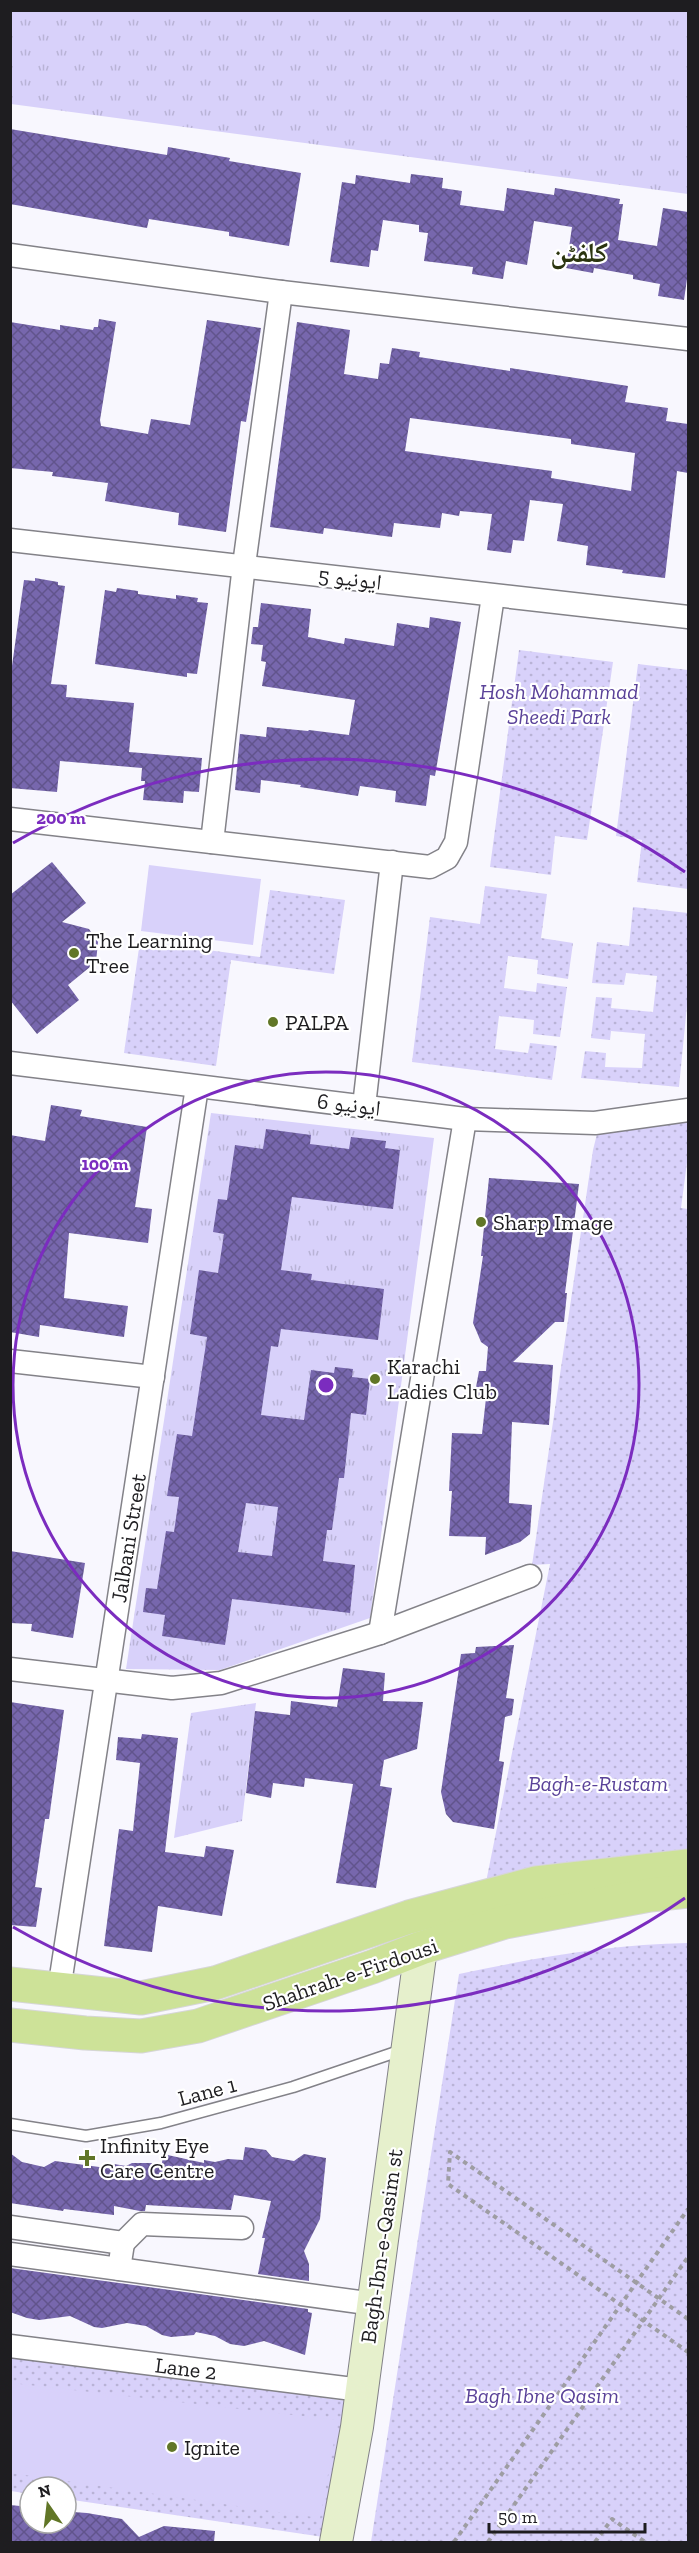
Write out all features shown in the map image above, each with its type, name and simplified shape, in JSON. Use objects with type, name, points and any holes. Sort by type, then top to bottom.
[{"type":"main road","name":"Shahrah-e-Firdousi","points":[[10,1984],[141,1998],[215,1983],[409,1917],[536,1882],[688,1866]]},
{"type":"main road","name":"Shahrah-e-Firdousi","points":[[10,2025],[141,2036],[198,2026],[421,1948],[505,1922],[639,1897],[688,1891]]},
{"type":"street","points":[[10,255],[281,292],[688,339]]},
{"type":"street","points":[[212,842],[244,565],[281,292]]},
{"type":"street","name":"ایونیو 5","points":[[10,540],[688,617]]},
{"type":"street","points":[[10,819],[430,867],[447,858],[456,842],[493,596]]},
{"type":"street","points":[[363,1106],[392,862]]},
{"type":"street","name":"ایونیو 6","points":[[10,1062],[465,1119],[595,1123],[688,1110]]},
{"type":"street","name":"Jalbani Street","points":[[59,1990],[197,1087]]},
{"type":"street","points":[[380,1632],[465,1119]]},
{"type":"street","points":[[10,1361],[153,1377]]},
{"type":"street","points":[[10,1669],[172,1688],[221,1683],[380,1632],[530,1576]]},
{"type":"street","name":"Bagh-Ibn-e-Qasim st","points":[[336,2542],[357,2427],[421,1948]]},
{"type":"street","points":[[119,2269],[123,2243],[142,2224],[242,2228]]},
{"type":"street","points":[[10,2227],[123,2243]]},
{"type":"street","points":[[10,2254],[374,2304]]},
{"type":"street","name":"Lane 2","points":[[10,2346],[361,2390]]},
{"type":"lane","name":"Lane 1","points":[[10,2124],[86,2136],[161,2123],[293,2087],[408,2048]]},
{"type":"path","points":[[688,2319],[450,2152],[448,2184],[688,2352]]},
{"type":"path","points":[[454,2542],[688,2209]]},
{"type":"path","points":[[488,2542],[688,2257]]},
{"type":"path","points":[[595,2542],[612,2519],[645,2542]]},
{"type":"green space","points":[[11,10],[688,11],[688,194],[11,104]]},
{"type":"green space","name":"Hosh Mohammad Sheedi Park","points":[[519,650],[613,662],[587,840],[555,836],[551,875],[490,867]]},
{"type":"green space","points":[[638,664],[688,670],[688,889],[637,882],[642,840],[616,836]]},
{"type":"green space","points":[[149,865],[261,879],[253,945],[141,931]]},
{"type":"green space","points":[[485,886],[547,894],[541,938],[573,943],[568,979],[537,974],[538,960],[508,956],[504,988],[536,992],[537,983],[567,987],[560,1037],[533,1034],[534,1020],[499,1016],[495,1049],[528,1053],[530,1043],[557,1046],[552,1080],[412,1062],[430,917],[480,924]]},
{"type":"green space","points":[[270,890],[345,900],[334,974],[231,960],[216,1066],[124,1053],[140,941],[260,957]]},
{"type":"green space","points":[[633,907],[688,913],[688,995],[679,1087],[581,1078],[585,1051],[606,1053],[605,1067],[642,1068],[645,1034],[611,1031],[610,1040],[591,1038],[596,997],[612,998],[611,1008],[653,1012],[657,976],[626,973],[624,985],[592,983],[597,942],[629,946]]},
{"type":"green space","points":[[211,1113],[434,1138],[370,1618],[220,1670],[126,1669]]},
{"type":"green space","name":"Bagh-e-Rustam","points":[[688,1121],[688,1155],[681,1208],[688,1209],[688,1866],[483,1897],[550,1564],[532,1565],[593,1150],[598,1130]]},
{"type":"green space","points":[[256,1703],[242,1821],[174,1838],[191,1713]]},
{"type":"green space","name":"Bagh Ibne Qasim","points":[[688,1943],[688,2542],[371,2542],[459,1974],[573,1953],[631,1946]]},
{"type":"green space","name":"Ignite","points":[[11,2353],[360,2403],[337,2539],[78,2501],[78,2475],[18,2475],[18,2492],[11,2491]]},
{"type":"green space","name":"Ignite","points":[[11,2383],[338,2420],[320,2518],[78,2483],[78,2475],[11,2473]]},
{"type":"building","points":[[10,129],[167,155],[168,147],[230,158],[229,161],[301,173],[289,246],[229,236],[229,232],[149,219],[147,228],[10,204]]},
{"type":"building","points":[[411,174],[443,178],[442,188],[462,191],[460,205],[504,211],[507,188],[554,195],[555,188],[620,199],[619,204],[623,204],[618,240],[657,246],[663,208],[688,212],[688,272],[684,300],[658,296],[660,284],[633,279],[633,275],[594,268],[593,273],[566,268],[572,227],[534,221],[527,265],[506,261],[503,279],[472,274],[473,267],[424,261],[428,233],[419,232],[419,225],[383,220],[378,251],[371,250],[369,267],[330,262],[342,182],[355,184],[356,175],[410,183]]},
{"type":"building","points":[[99,319],[116,322],[100,420],[101,426],[148,434],[151,419],[190,425],[207,320],[261,328],[246,422],[241,421],[226,532],[178,525],[179,513],[105,501],[108,483],[52,476],[53,472],[10,468],[10,322],[60,330],[60,325],[93,330],[94,327],[98,327]]},
{"type":"building","points":[[297,322],[350,330],[344,374],[378,379],[380,363],[389,364],[392,348],[420,352],[419,357],[628,386],[625,402],[668,408],[666,421],[688,424],[688,473],[677,471],[665,578],[622,573],[623,570],[586,565],[588,546],[557,541],[563,504],[530,500],[524,541],[513,540],[511,553],[487,550],[492,514],[460,511],[459,516],[442,513],[440,528],[394,523],[392,537],[324,528],[323,534],[270,527]],"holes":[[[410,418],[571,439],[571,444],[635,453],[631,491],[551,478],[552,471],[405,451]]]},
{"type":"building","points":[[35,578],[58,582],[58,585],[65,586],[51,684],[67,685],[66,697],[134,703],[129,752],[202,758],[199,792],[184,791],[183,803],[143,800],[145,781],[141,781],[142,768],[60,761],[57,792],[10,788],[10,680],[24,580],[35,581]]},
{"type":"building","points":[[117,588],[138,591],[138,594],[176,599],[176,595],[198,598],[197,602],[208,603],[197,674],[187,673],[187,677],[95,664],[105,590],[116,592]]},
{"type":"building","points":[[261,603],[311,609],[308,637],[344,644],[345,638],[394,646],[397,623],[429,628],[430,617],[461,622],[435,776],[430,775],[426,806],[395,802],[396,791],[360,786],[358,796],[261,780],[260,793],[235,790],[240,734],[266,737],[267,727],[349,735],[355,700],[262,686],[266,662],[261,661],[263,645],[251,644],[253,627],[258,627]]},
{"type":"building","points":[[52,862],[86,903],[62,922],[89,929],[98,942],[96,962],[68,985],[79,1000],[37,1034],[10,1000],[10,895]]},
{"type":"building","points":[[51,1105],[82,1110],[80,1116],[147,1127],[135,1207],[152,1209],[148,1243],[69,1233],[64,1298],[128,1306],[124,1337],[40,1325],[39,1337],[10,1332],[10,1135],[45,1141]]},
{"type":"building","points":[[266,1129],[311,1135],[310,1144],[349,1149],[351,1137],[386,1141],[385,1148],[400,1150],[393,1209],[292,1197],[281,1270],[312,1274],[311,1280],[384,1289],[378,1340],[281,1329],[278,1347],[271,1346],[261,1415],[304,1420],[311,1370],[334,1373],[335,1367],[353,1369],[352,1377],[370,1379],[366,1415],[351,1413],[344,1478],[339,1478],[332,1530],[327,1530],[323,1561],[355,1565],[350,1613],[232,1599],[225,1645],[162,1636],[165,1615],[143,1612],[146,1588],[157,1589],[166,1531],[174,1532],[179,1497],[167,1496],[177,1434],[192,1436],[207,1337],[190,1334],[199,1270],[218,1273],[224,1234],[213,1232],[218,1199],[227,1200],[235,1145],[263,1149]],"holes":[[[246,1503],[278,1507],[272,1556],[238,1552]]]},
{"type":"building","points":[[489,1178],[579,1184],[565,1293],[567,1293],[564,1322],[555,1322],[513,1362],[553,1365],[549,1425],[512,1422],[509,1503],[532,1505],[530,1534],[520,1542],[485,1555],[486,1537],[449,1536],[452,1491],[449,1491],[452,1433],[482,1434],[486,1398],[474,1398],[479,1371],[486,1371],[488,1347],[481,1342],[473,1323],[483,1256],[481,1256]]},
{"type":"building","points":[[10,1551],[85,1563],[73,1638],[31,1631],[32,1624],[10,1623]]},
{"type":"building","points":[[514,1645],[506,1698],[514,1699],[512,1715],[505,1717],[499,1761],[504,1762],[494,1829],[453,1822],[446,1814],[441,1792],[461,1654],[475,1653],[476,1647]]},
{"type":"building","points":[[343,1668],[385,1673],[383,1701],[423,1702],[417,1749],[384,1760],[380,1786],[392,1788],[376,1888],[336,1883],[353,1784],[305,1778],[304,1787],[273,1783],[271,1798],[246,1793],[255,1711],[290,1715],[291,1701],[337,1707]]},
{"type":"building","points":[[10,1702],[64,1710],[49,1819],[45,1819],[35,1887],[42,1888],[36,1927],[10,1925]]},
{"type":"building","points":[[142,1734],[178,1738],[165,1852],[204,1857],[206,1846],[234,1850],[222,1916],[158,1906],[152,1952],[104,1946],[119,1829],[133,1831],[140,1763],[116,1760],[118,1737],[141,1739]]},
{"type":"building","points":[[245,2147],[266,2150],[272,2157],[294,2161],[304,2154],[326,2158],[320,2219],[304,2251],[309,2264],[309,2281],[258,2274],[265,2238],[262,2238],[271,2201],[234,2195],[231,2210],[146,2205],[145,2211],[140,2211],[114,2206],[114,2215],[64,2209],[63,2211],[10,2203],[10,2153],[22,2162],[44,2167],[55,2161],[114,2169],[114,2164],[126,2166],[132,2163],[162,2163],[163,2154],[204,2163],[204,2160],[215,2162],[228,2159],[243,2160]]},
{"type":"building","points":[[10,2268],[308,2309],[308,2312],[312,2313],[305,2355],[264,2341],[244,2346],[230,2344],[215,2336],[196,2332],[194,2335],[171,2337],[146,2326],[127,2323],[102,2328],[94,2327],[70,2316],[39,2320],[27,2318],[10,2312]]},
{"type":"building","points":[[10,2505],[18,2506],[18,2535],[78,2535],[78,2512],[122,2519],[139,2537],[164,2526],[215,2531],[214,2542],[10,2542]]},
{"type":"place","name":"The Learning Tree","points":[[74,953]]},
{"type":"place","name":"PALPA","points":[[273,1022]]},
{"type":"place","name":"Sharp Image","points":[[481,1222]]},
{"type":"place","name":"Karachi Ladies Club","points":[[375,1379]]},
{"type":"place","name":"Infinity Eye Care Centre","points":[[87,2158]]},
{"type":"place","name":"Ignite","points":[[172,2447]]},
{"type":"district","name":"کلفٹن","points":[[579,252]]}]
